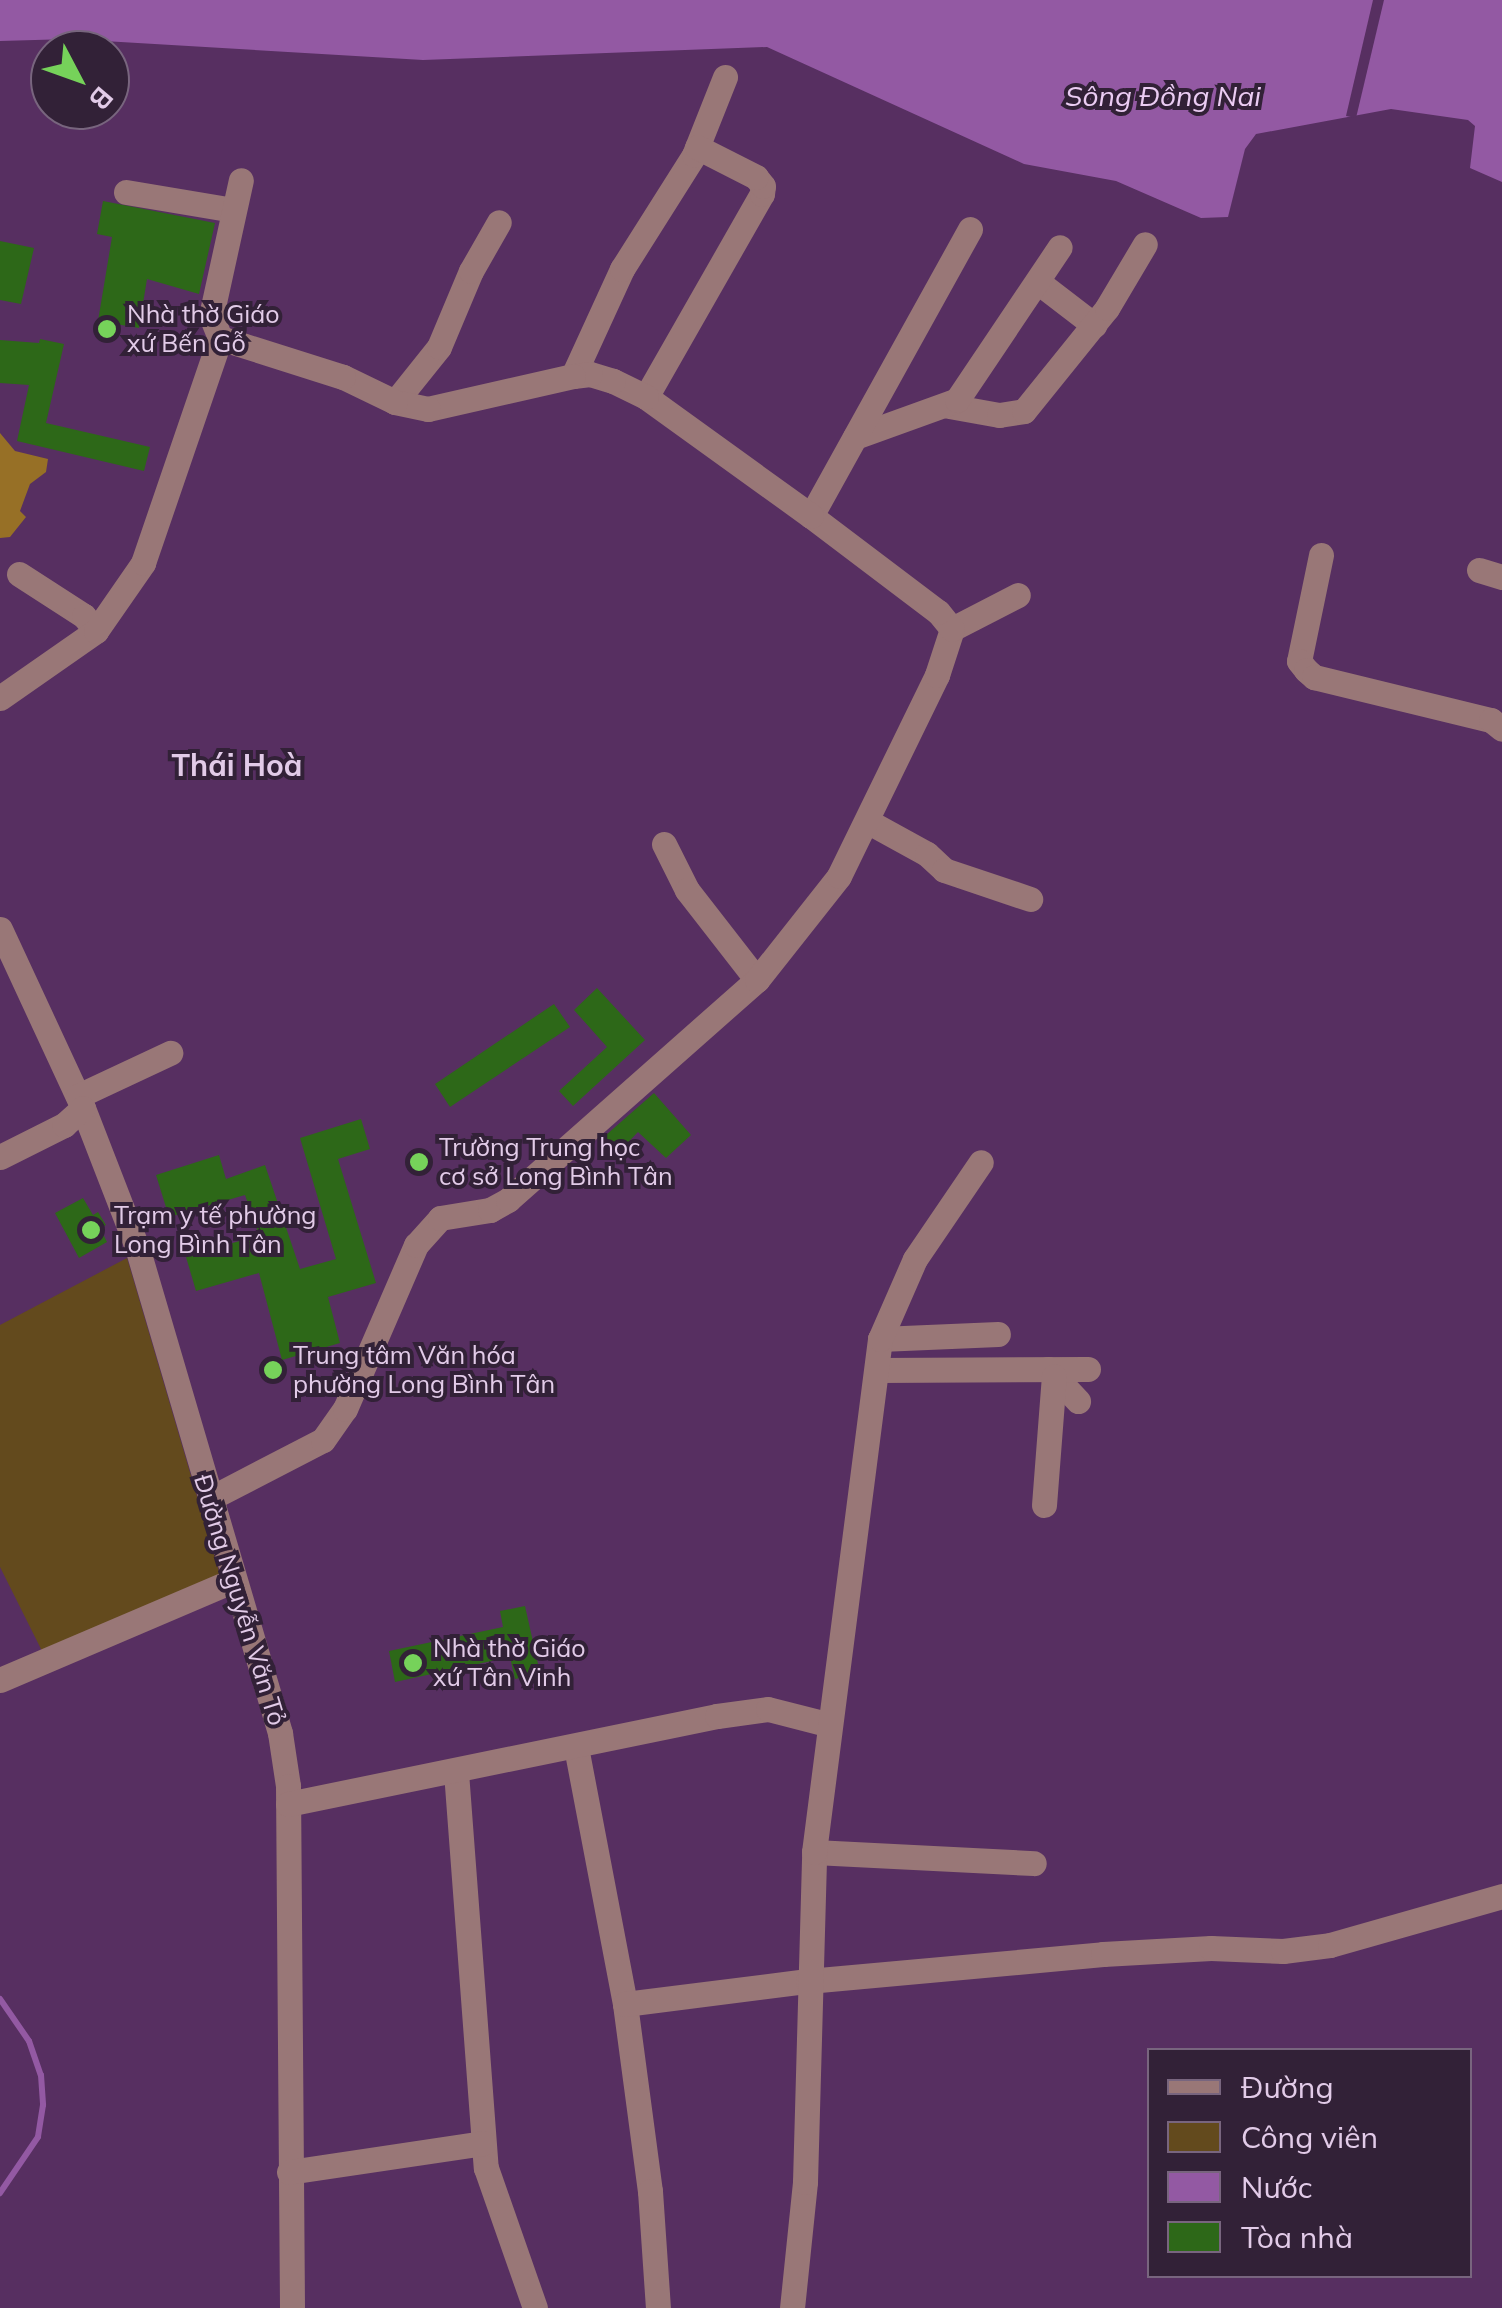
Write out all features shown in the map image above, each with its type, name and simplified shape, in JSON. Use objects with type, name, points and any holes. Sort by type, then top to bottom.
[{"type":"street","points":[[573,376],[622,268],[697,147],[725,77]]},
{"type":"street","points":[[646,397],[764,186],[756,177],[697,147]]},
{"type":"street","points":[[0,698],[96,631],[144,563],[220,338],[211,316],[241,180]]},
{"type":"street","points":[[126,192],[233,210]]},
{"type":"street","points":[[394,402],[438,347],[471,271],[499,222]]},
{"type":"street","points":[[810,516],[970,229]]},
{"type":"street","points":[[854,437],[949,406],[998,415],[1024,410],[1094,325],[1145,244]]},
{"type":"street","points":[[949,406],[1060,247]]},
{"type":"street","points":[[1038,282],[1094,325]]},
{"type":"street","points":[[220,338],[343,377],[394,402],[428,409],[590,374],[646,397],[938,612],[952,629]]},
{"type":"street","points":[[1321,555],[1299,660],[1314,678],[1491,720],[1502,729]]},
{"type":"street","points":[[19,574],[74,609],[96,631]]},
{"type":"street","points":[[209,1499],[322,1440],[345,1409],[416,1245],[440,1218],[490,1210],[508,1200],[589,1124],[757,980],[840,876],[937,676],[952,629],[1018,595]]},
{"type":"street","points":[[868,822],[927,854],[944,870],[1030,899]]},
{"type":"street","points":[[664,844],[687,890],[757,980]]},
{"type":"street","name":"Đường Nguyễn Văn Tỏ","points":[[0,929],[80,1102],[136,1248],[280,1733],[288,1804],[292,2308]]},
{"type":"street","points":[[0,1156],[64,1124],[80,1102],[170,1053]]},
{"type":"street","points":[[792,2308],[805,2182],[814,1852],[827,1724],[880,1339],[916,1259],[981,1162]]},
{"type":"street","points":[[880,1339],[998,1334]]},
{"type":"street","points":[[878,1370],[1088,1369]]},
{"type":"street","points":[[1051,1372],[1078,1401]]},
{"type":"street","points":[[1044,1505],[1051,1372]]},
{"type":"street","points":[[0,1680],[234,1580]]},
{"type":"street","points":[[288,1804],[768,1709],[827,1724]]},
{"type":"street","points":[[576,1747],[625,2004],[650,2191],[658,2308]]},
{"type":"street","points":[[456,1772],[482,2143],[486,2168],[534,2308]]},
{"type":"street","points":[[814,1852],[1034,1864]]},
{"type":"street","points":[[625,2004],[808,1981],[1155,1950],[1282,1951],[1348,1940],[1502,1896]]},
{"type":"street","points":[[289,2172],[482,2143]]},
{"type":"green space","points":[[127,1258],[221,1578],[44,1655],[0,1567],[0,1325]]},
{"type":"shaded area","points":[[0,433],[15,451],[48,459],[46,472],[30,484],[20,511],[26,517],[10,537],[0,538]]},
{"type":"water","name":"Sông Đồng Nai","points":[[0,0],[1502,0],[1502,182],[1470,168],[1475,126],[1468,120],[1391,109],[1256,134],[1245,149],[1228,217],[1201,218],[1116,181],[1024,164],[767,47],[423,60],[130,43],[130,30],[30,30],[30,40],[0,41]]},
{"type":"pier","points":[[1373,0],[1384,0],[1356,118],[1346,116]]},
{"type":"building","points":[[103,201],[215,223],[199,294],[147,279],[139,328],[98,321],[112,237],[97,234]]},
{"type":"building","points":[[0,241],[34,248],[21,304],[0,300]]},
{"type":"building","points":[[40,339],[64,344],[46,423],[150,447],[144,471],[17,441],[29,385],[0,383],[0,340],[39,343]]},
{"type":"building","points":[[597,988],[645,1040],[573,1106],[559,1091],[607,1047],[574,1010]]},
{"type":"building","points":[[554,1004],[570,1027],[450,1107],[435,1084]]},
{"type":"building","points":[[654,1093],[691,1135],[666,1158],[638,1132],[614,1157],[598,1142]]},
{"type":"building","points":[[361,1119],[370,1149],[338,1159],[376,1283],[328,1297],[340,1343],[282,1360],[259,1273],[196,1291],[186,1257],[259,1235],[245,1195],[169,1217],[156,1175],[219,1155],[226,1179],[265,1165],[300,1269],[336,1259],[300,1138]]},
{"type":"building","points":[[83,1198],[93,1215],[98,1212],[106,1225],[100,1228],[107,1242],[79,1258],[55,1213]]},
{"type":"building","points":[[525,1606],[540,1673],[515,1679],[510,1657],[395,1682],[389,1651],[503,1627],[500,1611]]},
{"type":"waterway","points":[[0,1999],[29,2041],[41,2075],[43,2105],[38,2137],[0,2193]]},
{"type":"place","name":"Nhà thờ Giáo xứ Bến Gỗ","points":[[107,329]]},
{"type":"place","name":"Trường Trung học cơ sở Long Bình Tân","points":[[419,1162]]},
{"type":"place","name":"Trạm y tế phường Long Bình Tân","points":[[91,1230]]},
{"type":"place","name":"Trung tâm Văn hóa phường Long Bình Tân","points":[[273,1370]]},
{"type":"place","name":"Nhà thờ Giáo xứ Tân Vinh","points":[[413,1663]]},
{"type":"district","name":"Thái Hoà","points":[[237,765]]}]
